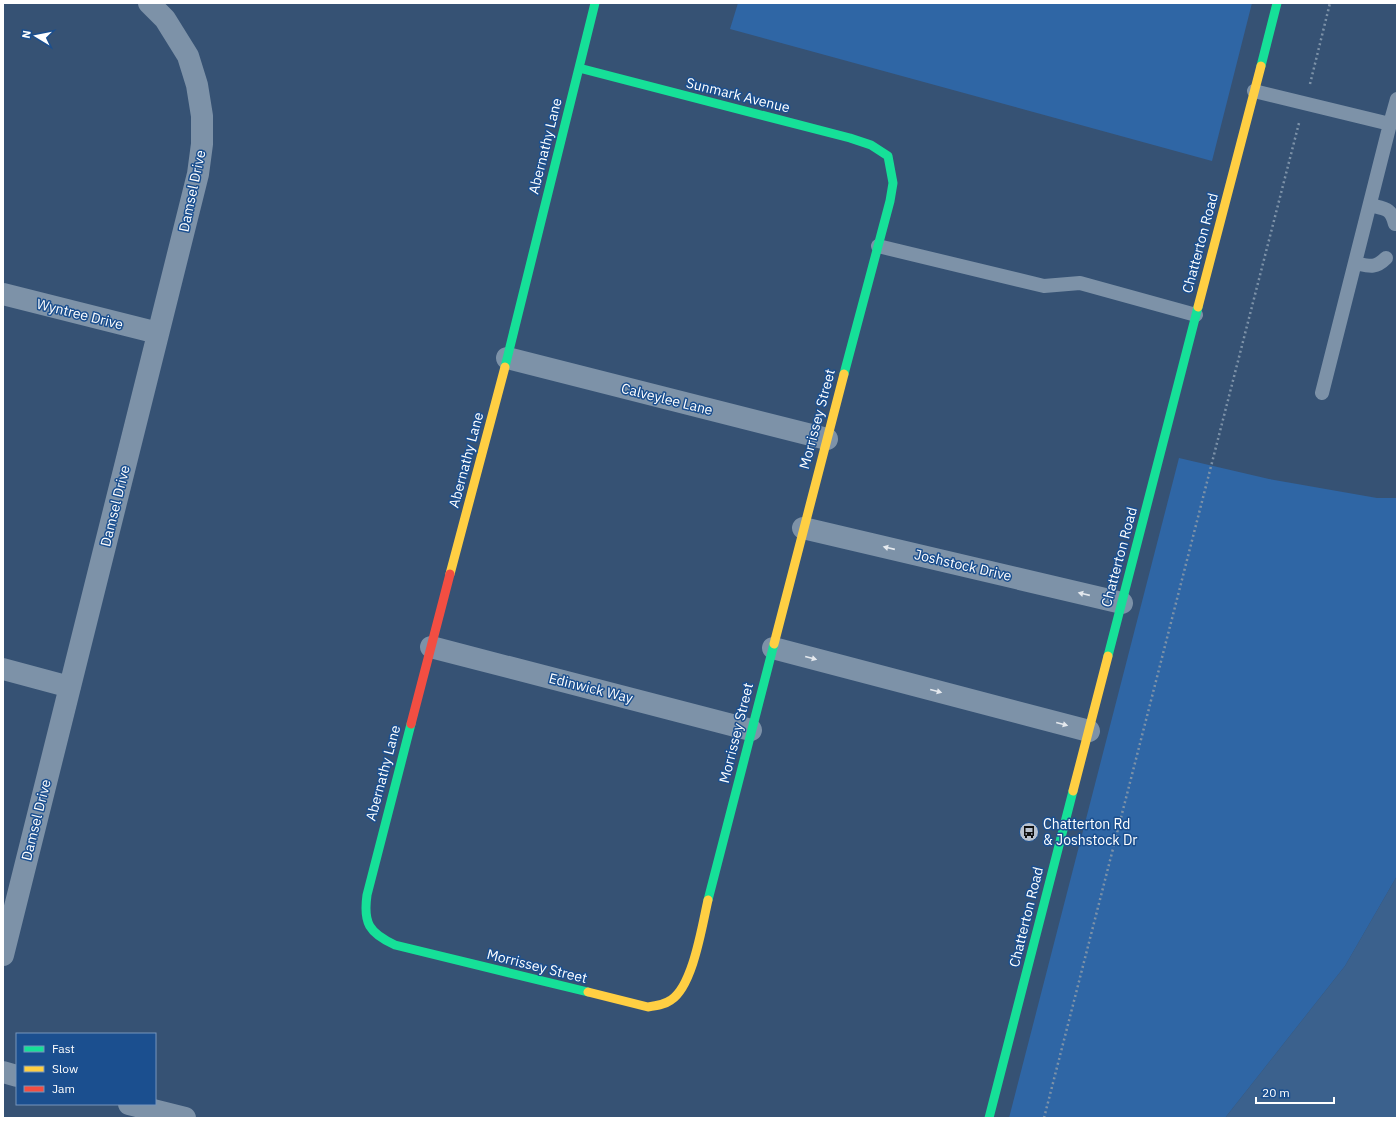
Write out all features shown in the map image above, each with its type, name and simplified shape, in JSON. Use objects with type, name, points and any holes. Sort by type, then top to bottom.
[{"type":"street","name":"Damsel Drive","points":[[3,955],[198,174],[202,144],[202,116],[197,85],[188,56],[165,19],[149,3]]},
{"type":"street","name":"Abernathy Lane","points":[[367,923],[364,913],[372,872],[507,358],[595,3]]},
{"type":"street","name":"Chatterton Road","points":[[989,1118],[1277,3]]},
{"type":"street","name":"Sunmark Avenue","points":[[579,68],[850,138],[870,145],[888,156]]},
{"type":"street","name":"Morrissey Street","points":[[367,923],[384,942],[648,1007],[662,1006],[679,994],[687,981],[826,439],[890,201],[893,183],[888,156]]},
{"type":"street","name":"Wyntree Drive","points":[[3,294],[158,333]]},
{"type":"street","name":"Calveylee Lane","points":[[507,358],[826,439]]},
{"type":"street","name":"Joshstock Drive","points":[[803,528],[1122,603]]},
{"type":"street","name":"Edinwick Way","points":[[431,647],[752,730]]},
{"type":"street","points":[[773,648],[1089,731]]},
{"type":"street","points":[[3,669],[70,687]]},
{"type":"street","points":[[3,1072],[16,1076]]},
{"type":"street","points":[[133,1105],[185,1118]]},
{"type":"lane","points":[[1254,91],[1390,124]]},
{"type":"lane","points":[[1322,393],[1397,99]]},
{"type":"lane","points":[[1370,205],[1385,209],[1392,214],[1395,224]]},
{"type":"lane","points":[[878,246],[1044,286],[1080,284],[1196,314]]},
{"type":"lane","points":[[1355,263],[1371,266],[1380,264],[1386,258]]},
{"type":"path","points":[[1044,1118],[1330,3]]},
{"type":"shaded area","points":[[738,3],[1252,3],[1212,161],[730,29]]},
{"type":"shaded area","points":[[1179,458],[1269,479],[1377,498],[1397,498],[1397,876],[1345,966],[1225,1118],[1009,1118]]},
{"type":"shaded area","points":[[1397,876],[1397,1118],[1225,1118],[1345,966]]},
{"type":"traffic: fast","points":[[505,367],[595,3]]},
{"type":"traffic: fast","points":[[1261,66],[1277,3]]},
{"type":"traffic: fast","points":[[579,68],[850,138],[871,145],[888,156],[893,183],[890,201],[844,374]]},
{"type":"traffic: fast","points":[[1108,656],[1198,307]]},
{"type":"traffic: fast","points":[[708,900],[774,644]]},
{"type":"traffic: fast","points":[[411,724],[367,895],[366,913],[370,926],[379,936],[395,945],[588,992]]},
{"type":"traffic: fast","points":[[989,1118],[1073,791]]},
{"type":"traffic: slow","points":[[1198,307],[1261,66]]},
{"type":"traffic: slow","points":[[450,574],[505,367]]},
{"type":"traffic: slow","points":[[774,644],[844,374]]},
{"type":"traffic: slow","points":[[1073,791],[1108,656]]},
{"type":"traffic: slow","points":[[588,992],[648,1007],[657,1006],[671,1000],[679,993],[691,969],[696,954],[708,900]]},
{"type":"traffic: jam","points":[[411,724],[450,574]]},
{"type":"place","name":"Chatterton Rd & Joshstock Dr","points":[[1029,832]]}]
